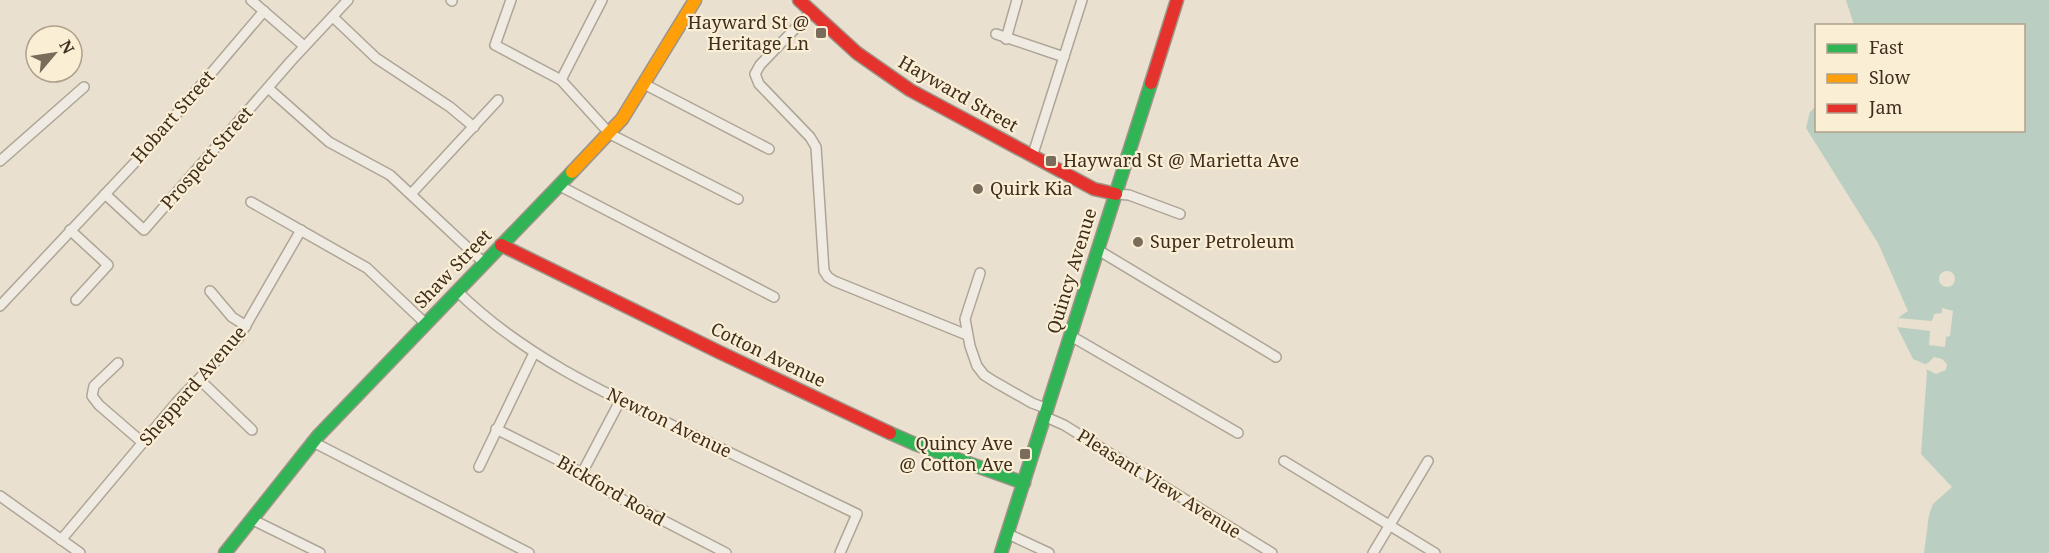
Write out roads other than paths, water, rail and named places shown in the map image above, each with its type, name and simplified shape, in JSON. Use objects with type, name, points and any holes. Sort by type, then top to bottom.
[{"type":"street","points":[[251,0],[304,46],[348,0]]},
{"type":"street","points":[[511,0],[495,45],[561,80],[610,134],[738,199]]},
{"type":"street","points":[[561,80],[602,0]]},
{"type":"street","name":"Shaw Street","points":[[225,553],[313,442],[558,185],[610,134],[644,84],[694,0]]},
{"type":"street","name":"Hayward Street","points":[[799,0],[857,53],[903,85],[1094,189],[1116,194]]},
{"type":"street","points":[[1006,39],[1017,0]]},
{"type":"street","points":[[1032,157],[1082,0]]},
{"type":"street","name":"Quincy Avenue","points":[[1001,553],[1177,0]]},
{"type":"street","name":"Hobart Street","points":[[0,306],[175,117],[264,11]]},
{"type":"street","points":[[811,12],[760,65],[755,74],[759,84],[810,137],[816,147],[824,271],[834,281],[967,335],[965,319],[980,273]]},
{"type":"street","points":[[333,16],[376,58],[450,107],[474,127]]},
{"type":"street","points":[[996,34],[1064,57]]},
{"type":"street","name":"Prospect Street","points":[[105,194],[144,230],[304,46]]},
{"type":"street","points":[[644,84],[769,149]]},
{"type":"street","points":[[0,161],[84,87]]},
{"type":"street","points":[[268,88],[324,138],[381,169],[484,263]]},
{"type":"street","points":[[411,194],[498,100]]},
{"type":"street","points":[[558,185],[774,297]]},
{"type":"street","points":[[1116,194],[1129,195],[1180,214]]},
{"type":"street","points":[[251,202],[367,268],[426,324]]},
{"type":"street","points":[[70,230],[108,265],[76,300]]},
{"type":"street","name":"Sheppard Avenue","points":[[61,540],[142,443],[232,345],[246,326],[301,231]]},
{"type":"street","name":"Cotton Avenue","points":[[501,245],[719,352],[915,444],[1024,483]]},
{"type":"street","points":[[1098,250],[1276,357]]},
{"type":"street","points":[[210,291],[232,317],[246,326]]},
{"type":"street","name":"Newton Avenue","points":[[457,291],[494,325],[534,353],[620,401],[857,514],[840,553]]},
{"type":"street","name":"Pleasant View Avenue","points":[[967,335],[973,358],[984,375],[1272,553]]},
{"type":"street","points":[[1071,336],[1238,433]]},
{"type":"street","points":[[479,467],[534,353]]},
{"type":"street","points":[[118,363],[94,386],[92,396],[142,443]]},
{"type":"street","points":[[199,379],[252,430]]},
{"type":"street","points":[[582,472],[620,401]]},
{"type":"street","name":"Bickford Road","points":[[496,429],[582,472],[626,502],[726,553]]},
{"type":"street","points":[[313,442],[529,553]]},
{"type":"street","points":[[1284,460],[1435,553]]},
{"type":"street","points":[[1373,553],[1428,461]]},
{"type":"street","points":[[0,496],[80,553]]},
{"type":"street","points":[[251,519],[320,553]]},
{"type":"street","points":[[1008,534],[1049,553]]},
{"type":"place","name":"Hayward St @ Heritage Ln","points":[[821,33]]},
{"type":"place","name":"Hayward St @ Marietta Ave","points":[[1051,161]]},
{"type":"place","name":"Quirk Kia","points":[[978,189]]},
{"type":"place","name":"Super Petroleum","points":[[1138,242]]},
{"type":"place","name":"Quincy Ave @ Cotton Ave","points":[[1025,454]]}]
